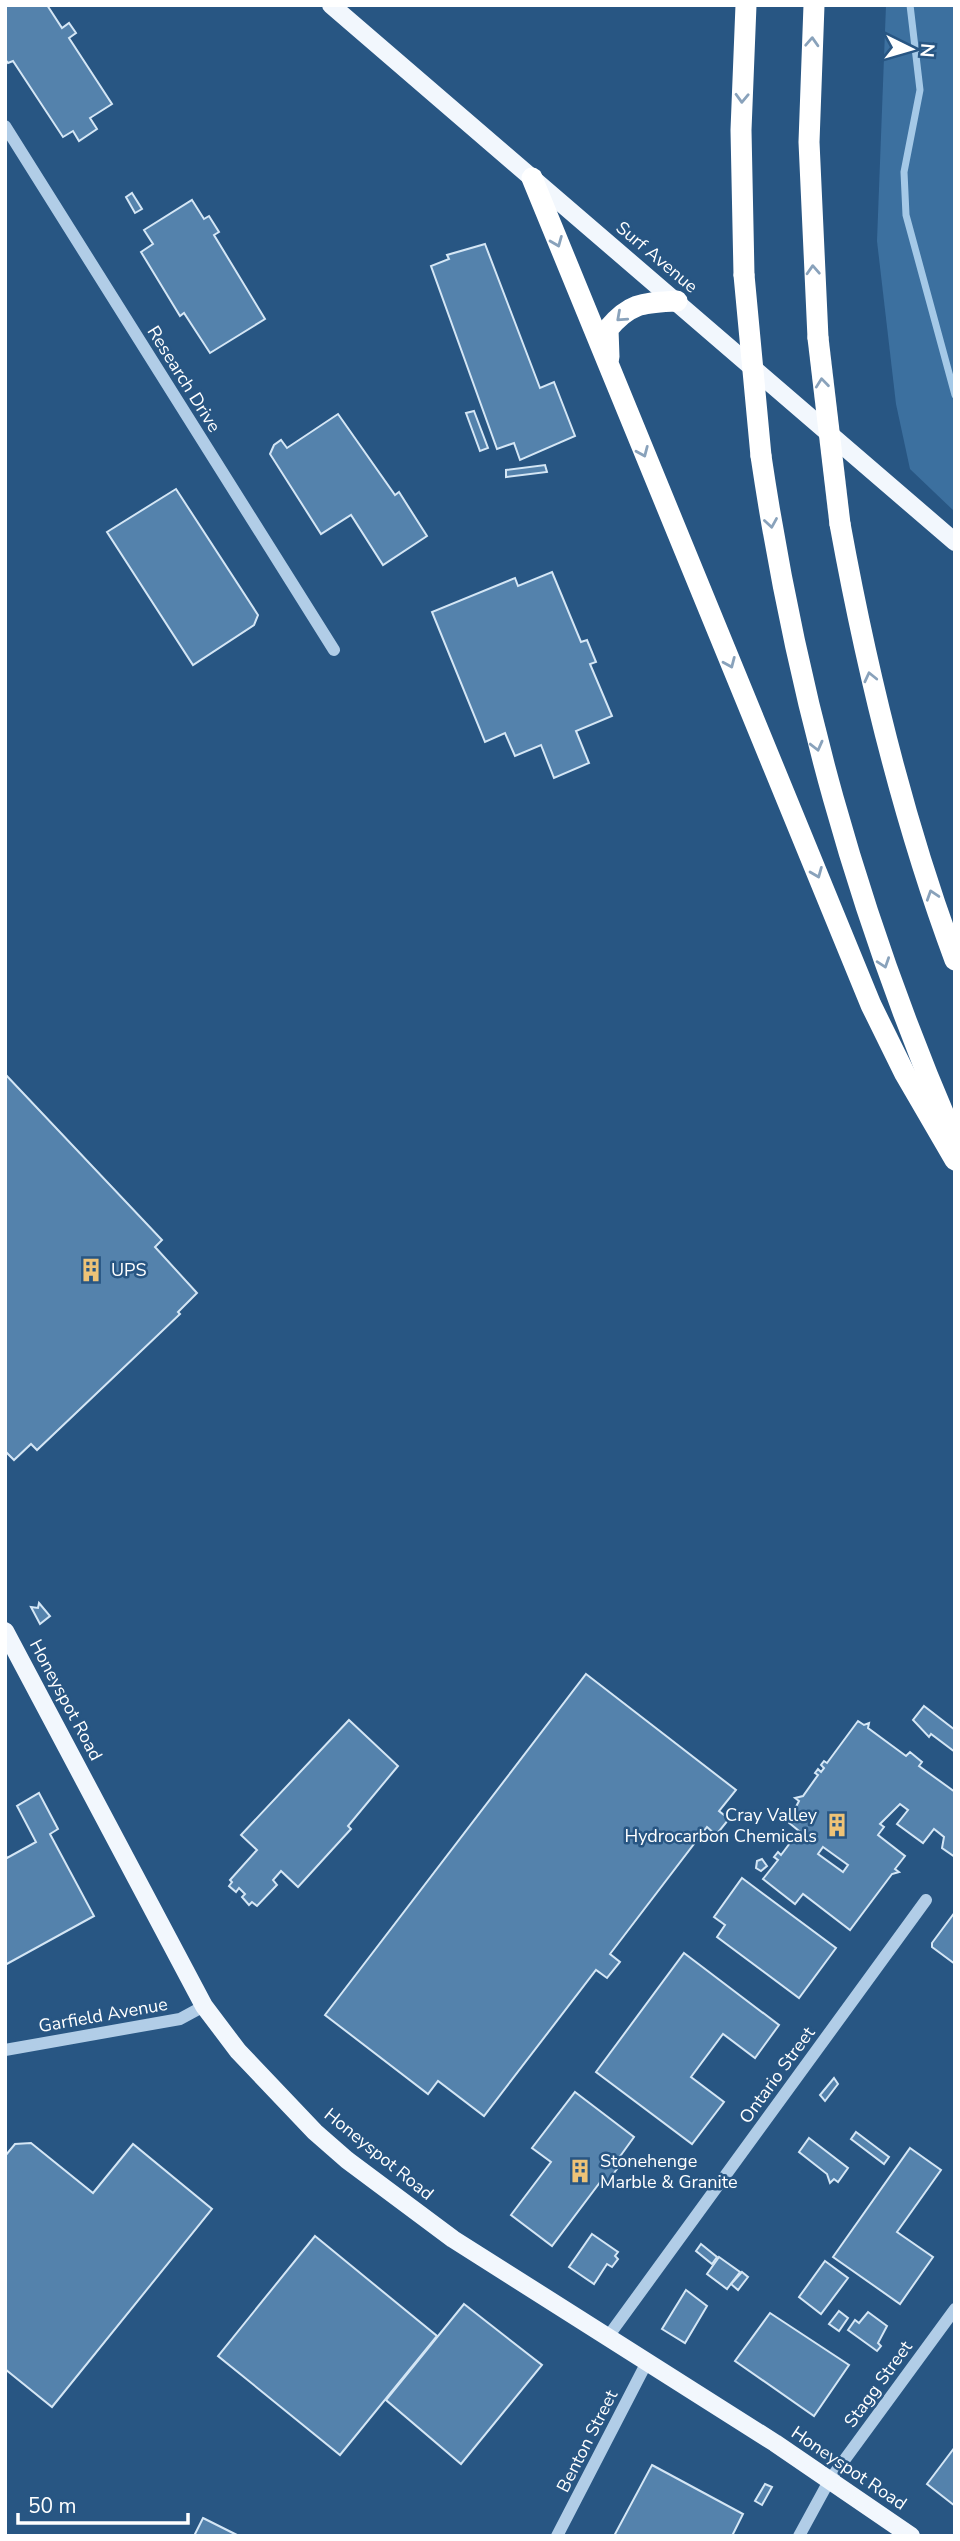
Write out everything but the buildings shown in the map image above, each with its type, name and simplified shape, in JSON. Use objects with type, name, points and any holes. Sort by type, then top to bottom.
[{"type":"highway","points":[[746,5],[741,130],[744,275],[761,456],[802,687],[839,828],[894,992],[955,1139]]},
{"type":"highway","points":[[814,5],[809,142],[818,338],[839,524],[872,685],[892,765],[915,844],[955,960]]},
{"type":"highway","points":[[532,178],[871,1005],[905,1074],[955,1160]]},
{"type":"highway","points":[[610,372],[608,329],[621,313],[641,303],[677,301]]},
{"type":"main road","name":"Surf Avenue","points":[[331,5],[955,542]]},
{"type":"main road","name":"Honeyspot Road","points":[[5,1631],[204,2006],[238,2051],[315,2132],[347,2160],[453,2239],[647,2362],[911,2536]]},
{"type":"street","name":"Research Drive","points":[[5,126],[334,650]]},
{"type":"street","name":"Ontario Street","points":[[607,2338],[926,1900]]},
{"type":"street","name":"Garfield Avenue","points":[[5,2050],[180,2019],[204,2006]]},
{"type":"street","name":"Stagg Street","points":[[799,2536],[829,2481],[955,2309]]},
{"type":"street","name":"Benton Street","points":[[557,2536],[647,2362]]},
{"type":"shaded area","points":[[886,5],[955,5],[955,512],[910,469],[896,404],[877,241]]},
{"type":"waterway","points":[[910,5],[920,90],[904,172],[906,215],[955,395]]},
{"type":"place","name":"UPS","points":[[91,1270]]},
{"type":"place","name":"Cray Valley Hydrocarbon Chemicals","points":[[837,1825]]},
{"type":"place","name":"Stonehenge Marble & Granite","points":[[580,2171]]}]
